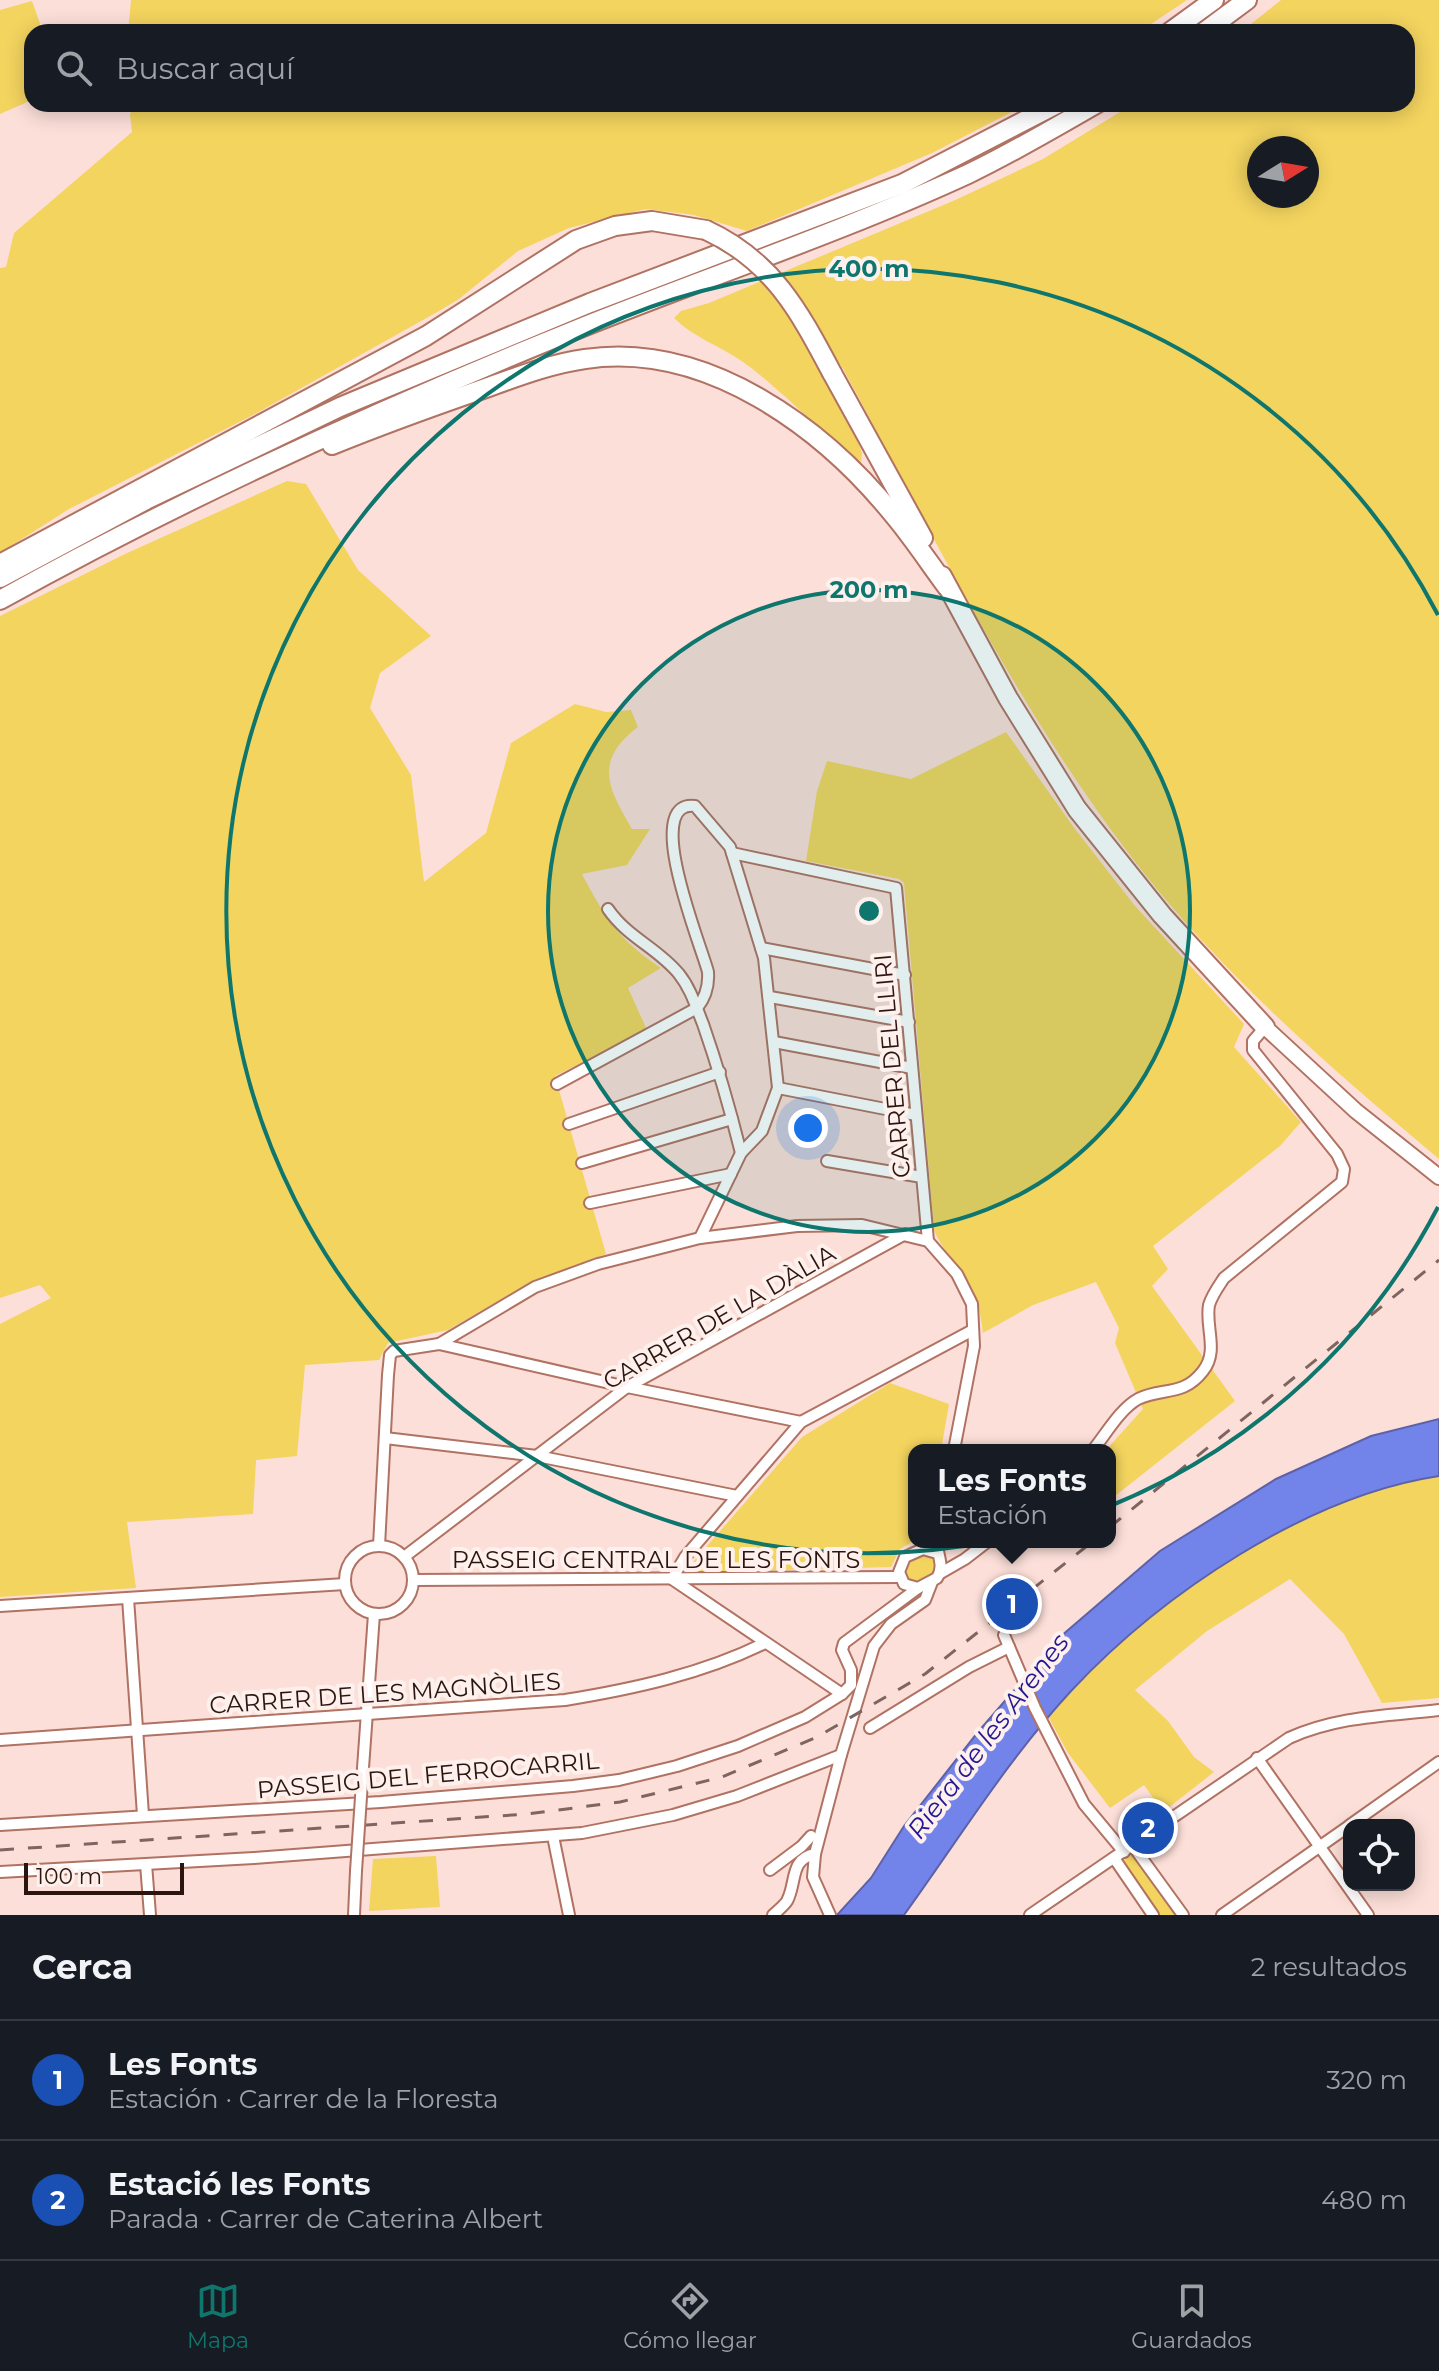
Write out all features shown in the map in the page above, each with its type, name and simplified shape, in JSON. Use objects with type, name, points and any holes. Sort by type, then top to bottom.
[{"type":"highway","points":[[1181,24],[1214,0]]},
{"type":"highway","points":[[1215,24],[1247,0]]},
{"type":"highway","points":[[0,578],[146,500],[340,407],[590,303],[902,184],[1042,112]]},
{"type":"highway","points":[[0,600],[152,518],[348,425],[469,373],[921,195],[971,173],[1082,112]]},
{"type":"highway","points":[[0,564],[426,336],[576,240],[615,226],[634,223],[670,222],[706,230],[734,245],[766,270],[795,306],[1008,698],[1077,809],[1162,915],[1265,1027]]},
{"type":"highway","points":[[221,485],[279,467],[435,406],[561,364],[604,358],[653,360],[714,376],[777,410],[812,435],[847,464],[897,519],[947,587]]},
{"type":"main road","points":[[1265,1027],[1356,1111],[1439,1177]]},
{"type":"street","points":[[557,1084],[697,1008],[706,995],[708,972],[676,868],[673,831],[679,810],[685,806],[695,806],[732,853],[761,948],[770,997],[778,1088],[762,1131],[741,1153],[700,1238]]},
{"type":"street","name":"CARRER DEL LLIRI","points":[[732,853],[896,888],[928,1241]]},
{"type":"street","points":[[608,909],[632,937],[669,962],[682,978],[697,1008],[720,1072],[741,1153]]},
{"type":"street","points":[[761,948],[905,975]]},
{"type":"street","points":[[770,997],[909,1022]]},
{"type":"street","points":[[1098,1444],[1131,1404],[1146,1396],[1183,1388],[1203,1372],[1210,1357],[1209,1306],[1224,1278],[1337,1187],[1344,1176],[1337,1154],[1253,1050],[1253,1041],[1265,1027]]},
{"type":"street","points":[[774,1042],[912,1068]]},
{"type":"street","points":[[569,1124],[720,1072]]},
{"type":"street","points":[[778,1088],[916,1115]]},
{"type":"street","points":[[582,1163],[732,1119]]},
{"type":"street","points":[[827,1161],[922,1177]]},
{"type":"street","points":[[590,1203],[731,1174]]},
{"type":"street","points":[[439,1344],[535,1287],[598,1264],[700,1238],[797,1226],[862,1225],[928,1241],[957,1274],[972,1304],[974,1346],[955,1444]]},
{"type":"street","name":"CARRER DE LA DÀLIA","points":[[404,1557],[627,1387],[905,1234]]},
{"type":"street","points":[[973,1330],[801,1422],[685,1557],[672,1579],[842,1694],[851,1685],[852,1678],[842,1650],[844,1643],[918,1588],[979,1548]]},
{"type":"street","points":[[379,1546],[390,1355],[394,1351],[439,1344],[627,1387],[801,1422]]},
{"type":"street","points":[[385,1438],[537,1456],[737,1496]]},
{"type":"street","points":[[379,1546],[395,1549],[404,1557],[413,1580],[409,1597],[403,1604],[389,1613],[374,1614],[358,1608],[351,1601],[345,1584],[345,1570],[351,1559],[366,1548],[379,1546]]},
{"type":"street","points":[[918,1588],[904,1584],[900,1577],[901,1561],[909,1554],[930,1548]]},
{"type":"street","points":[[830,1915],[813,1877],[815,1854],[841,1755],[874,1646],[891,1624],[925,1600],[941,1563],[937,1548]]},
{"type":"street","name":"PASSEIG CENTRAL DE LES FONTS","points":[[413,1580],[900,1577]]},
{"type":"street","points":[[0,1606],[345,1584]]},
{"type":"street","points":[[128,1598],[143,1815]]},
{"type":"street","points":[[354,1915],[374,1614]]},
{"type":"street","points":[[1004,1635],[1035,1708],[1084,1804],[1183,1915]]},
{"type":"street","name":"CARRER DE LES MAGNÒLIES","points":[[0,1740],[523,1705],[616,1692],[674,1678],[765,1643]]},
{"type":"street","points":[[870,1728],[969,1667],[1011,1650]]},
{"type":"street","name":"PASSEIG DEL FERROCARRIL","points":[[0,1825],[381,1802],[619,1780],[677,1766],[738,1746],[805,1717],[842,1694]]},
{"type":"street","points":[[1030,1915],[1289,1738],[1322,1725],[1355,1718],[1439,1710]]},
{"type":"street","points":[[0,1872],[553,1836],[673,1815],[737,1796],[841,1755]]},
{"type":"street","points":[[1257,1758],[1368,1915]]},
{"type":"street","points":[[1358,1819],[1439,1762]]},
{"type":"street","points":[[1222,1915],[1343,1829]]},
{"type":"street","points":[[553,1836],[569,1915]]},
{"type":"street","points":[[770,1870],[811,1836]]},
{"type":"street","points":[[1124,1852],[1153,1915]]},
{"type":"street","points":[[773,1915],[786,1902],[797,1865],[815,1854]]},
{"type":"street","points":[[146,1864],[150,1915]]},
{"type":"shaded area","points":[[131,0],[1187,0],[1151,24],[129,24]]},
{"type":"shaded area","points":[[1281,0],[1439,0],[1439,1159],[1327,1063],[1221,961],[1156,888],[1109,828],[1066,765],[986,634],[841,365],[830,364],[862,453],[861,464],[841,451],[752,368],[674,318],[681,311],[709,303],[953,201],[1043,159],[1120,112],[1415,112],[1415,24],[1251,24]]},
{"type":"shaded area","points":[[32,1],[40,24],[24,24],[24,104],[0,114],[0,10]]},
{"type":"shaded area","points":[[1011,112],[932,153],[747,231],[694,215],[646,209],[569,228],[518,251],[459,299],[439,311],[253,415],[69,509],[0,553],[0,268],[6,267],[14,233],[132,132],[130,114]]},
{"type":"shaded area","points":[[287,481],[306,484],[358,570],[431,636],[380,673],[370,708],[411,775],[424,882],[486,833],[511,743],[575,704],[606,712],[631,710],[638,727],[624,739],[610,763],[611,788],[632,829],[650,829],[627,865],[582,874],[614,927],[661,968],[628,988],[647,1030],[555,1076],[606,1254],[529,1283],[448,1330],[388,1343],[379,1360],[305,1365],[297,1456],[256,1460],[253,1514],[127,1522],[136,1588],[0,1597],[0,1324],[51,1298],[40,1285],[0,1298],[0,616],[125,554]]},
{"type":"shaded area","points":[[1006,732],[1135,906],[1244,1024],[1234,1047],[1301,1122],[1280,1146],[1153,1246],[1168,1269],[1152,1286],[1235,1401],[1116,1495],[1116,1444],[1111,1444],[1143,1409],[1115,1343],[1119,1328],[1096,1282],[1033,1305],[983,1333],[973,1291],[934,1230],[904,883],[899,879],[806,861],[817,791],[827,761],[911,779]]},
{"type":"shaded area","points":[[890,1383],[949,1404],[942,1444],[908,1444],[908,1544],[900,1549],[891,1567],[700,1572],[694,1568],[694,1561],[802,1437]]},
{"type":"shaded area","points":[[1439,1476],[1439,1698],[1382,1703],[1344,1634],[1290,1579],[1207,1631],[1135,1690],[1168,1721],[1194,1757],[1214,1772],[1163,1812],[1144,1785],[1110,1808],[1068,1753],[1049,1718],[1086,1677],[1174,1599],[1276,1533],[1330,1507],[1385,1488]]},
{"type":"shaded area","points":[[923,1554],[933,1557],[934,1572],[921,1581],[908,1580],[906,1567],[911,1560]]},
{"type":"shaded area","points":[[1134,1853],[1178,1915],[1159,1915],[1122,1861]]},
{"type":"shaded area","points":[[436,1856],[440,1907],[369,1911],[373,1859]]},
{"type":"water","name":"Riera de les Arenes","points":[[1439,1419],[1439,1476],[1389,1487],[1339,1504],[1240,1554],[1193,1585],[1108,1654],[1049,1716],[1005,1771],[904,1915],[837,1915],[871,1878],[904,1826],[978,1732],[1060,1637],[1160,1551],[1276,1479],[1371,1436]]},
{"type":"railway","points":[[1116,1522],[1439,1260]]},
{"type":"railway","points":[[0,1850],[527,1814],[620,1802],[722,1777],[817,1737],[925,1674],[1084,1548]]},
{"type":"place","name":"Les Fonts","points":[[1012,1604]]},
{"type":"place","name":"Estació les Fonts","points":[[1148,1828]]}]
